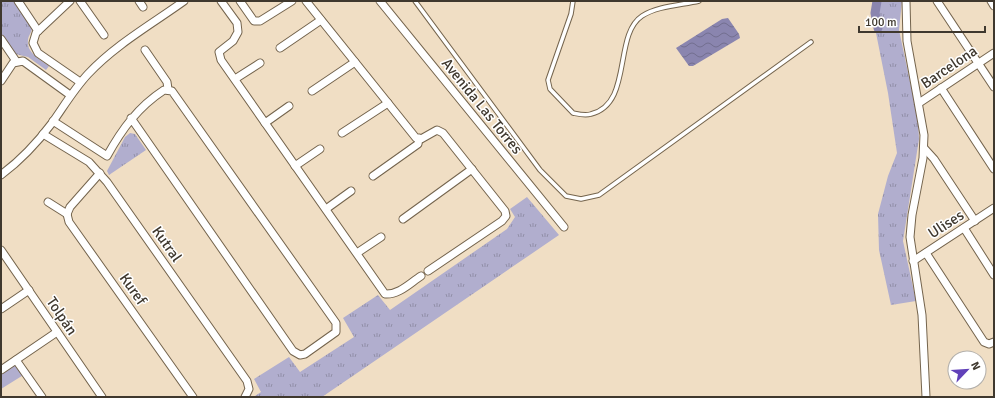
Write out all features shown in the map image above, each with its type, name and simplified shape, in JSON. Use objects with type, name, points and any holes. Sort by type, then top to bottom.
[{"type":"street","points":[[18,1],[38,31]]},
{"type":"street","points":[[70,1],[38,31],[33,40],[36,51],[80,82]]},
{"type":"street","points":[[80,1],[104,35]]},
{"type":"street","points":[[1,175],[23,157],[44,134],[80,82],[110,54],[184,1]]},
{"type":"street","points":[[222,1],[238,28],[238,32],[233,41],[219,52],[222,60],[385,294],[398,292],[421,276]]},
{"type":"street","points":[[240,1],[254,20],[260,21],[292,1]]},
{"type":"street","points":[[306,1],[416,138],[438,130],[444,133],[505,211],[506,216],[502,221],[428,271]]},
{"type":"street","name":"Avenida Las Torres","points":[[380,1],[564,227]]},
{"type":"street","points":[[906,1],[908,48],[919,103],[924,148],[911,225],[913,261],[922,315],[926,397]]},
{"type":"street","points":[[938,1],[994,87]]},
{"type":"street","points":[[991,1],[994,6]]},
{"type":"street","points":[[280,48],[321,20]]},
{"type":"street","points":[[1,39],[16,61],[28,63],[70,95]]},
{"type":"street","points":[[131,118],[293,351],[298,354],[305,354],[336,332],[336,323],[175,94],[168,89],[166,82],[145,50]]},
{"type":"street","name":"Barcelona","points":[[919,103],[994,53]]},
{"type":"street","points":[[1,81],[16,61]]},
{"type":"street","points":[[312,91],[355,62]]},
{"type":"street","points":[[235,80],[260,63]]},
{"type":"street","points":[[941,88],[994,169]]},
{"type":"street","points":[[53,121],[107,156],[131,118],[146,102],[168,89]]},
{"type":"street","points":[[342,133],[388,103]]},
{"type":"street","points":[[265,123],[289,106]]},
{"type":"street","name":"Kutral","points":[[44,134],[89,162],[100,172],[247,381],[249,389],[245,397]]},
{"type":"street","points":[[373,176],[418,144],[419,138]]},
{"type":"street","points":[[924,148],[939,166],[975,221]]},
{"type":"street","points":[[295,166],[320,149]]},
{"type":"street","points":[[403,219],[472,169]]},
{"type":"street","points":[[67,214],[70,207],[100,172]]},
{"type":"street","points":[[326,209],[351,192]]},
{"type":"street","name":"Kuref","points":[[48,202],[67,214],[70,222],[193,397]]},
{"type":"street","name":"Ulises","points":[[913,261],[994,208]]},
{"type":"street","points":[[964,228],[994,275]]},
{"type":"street","points":[[357,254],[381,237]]},
{"type":"street","name":"Tolpán","points":[[1,252],[29,290],[102,397]]},
{"type":"street","points":[[926,253],[984,342],[988,344],[994,342]]},
{"type":"street","points":[[1,309],[29,290]]},
{"type":"street","points":[[1,370],[57,332]]},
{"type":"street","points":[[16,360],[42,397]]},
{"type":"lane","points":[[416,1],[540,170],[566,196],[580,199],[599,195],[811,42]]},
{"type":"lane","points":[[573,1],[571,14],[548,80],[550,89],[573,113],[590,115],[600,111],[617,89],[623,66],[626,40],[630,30],[642,16],[658,10],[699,1]]},
{"type":"green space","points":[[1,1],[14,1],[27,17],[32,28],[28,38],[29,49],[35,56],[49,66],[46,70],[28,57],[15,54],[1,35]]},
{"type":"green space","points":[[873,1],[902,1],[899,30],[918,119],[919,139],[903,241],[916,301],[891,305],[879,250],[878,214],[888,176],[897,153],[888,93],[872,13]]},
{"type":"green space","points":[[130,133],[135,134],[146,150],[109,175],[107,171],[125,137]]},
{"type":"green space","points":[[527,197],[559,235],[322,397],[255,397],[261,392],[254,379],[289,357],[300,372],[354,337],[343,318],[378,295],[390,310],[507,229],[515,217],[510,209]]},
{"type":"green space","points":[[47,334],[51,340],[18,363],[25,374],[1,389],[1,366]]},
{"type":"water","points":[[728,18],[739,34],[740,38],[693,66],[689,66],[676,48],[722,19]]},
{"type":"waterway","points":[[877,1],[875,13],[878,28]]}]
